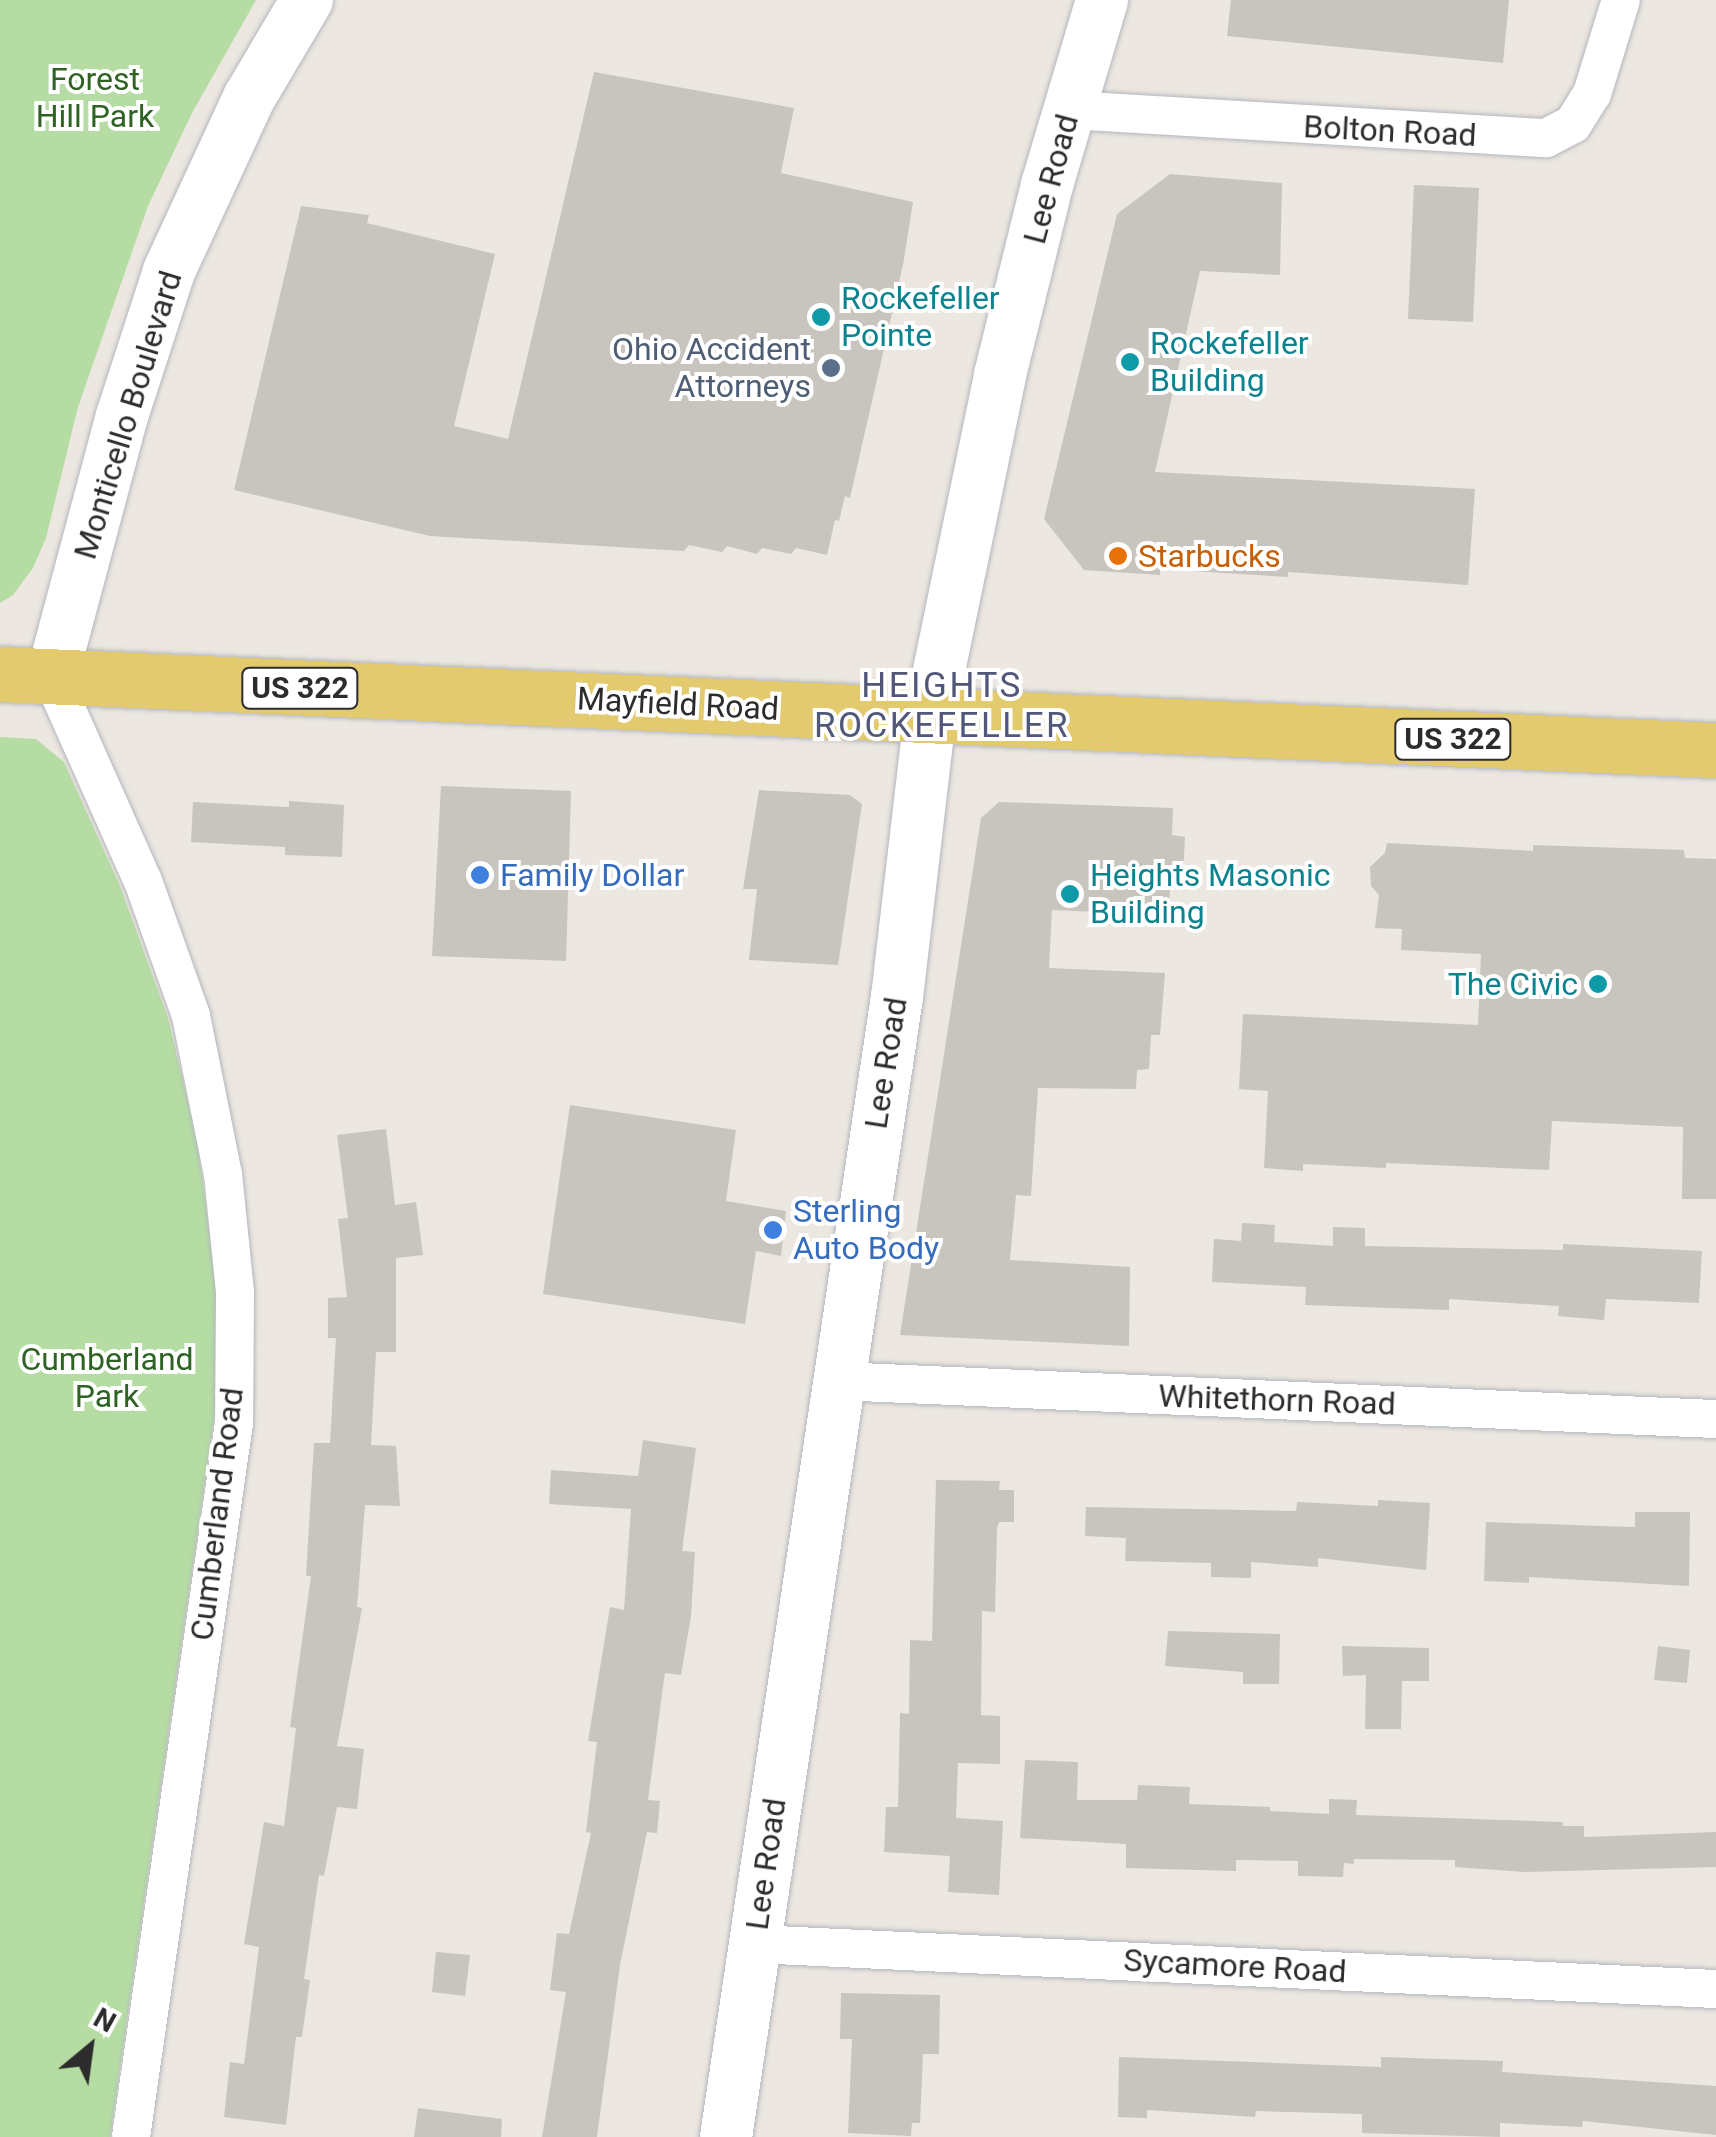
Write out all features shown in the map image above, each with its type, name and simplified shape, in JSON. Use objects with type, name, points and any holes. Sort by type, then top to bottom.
[{"type":"main road","name":"Monticello Boulevard","points":[[26,676],[122,416],[170,272],[240,116],[306,0]]},
{"type":"main road","name":"Lee Road","points":[[726,2137],[897,997],[930,714],[1000,375],[1102,0]]},
{"type":"main road","name":"Mayfield Road","points":[[26,676],[1716,750]]},
{"type":"street","name":"Bolton Road","points":[[1070,110],[1546,138],[1573,124],[1592,94],[1621,0]]},
{"type":"street","name":"Cumberland Road","points":[[26,676],[143,881],[191,1016],[211,1102],[234,1292],[234,1423],[131,2137]]},
{"type":"street","name":"Whitethorn Road","points":[[837,1381],[1716,1419]]},
{"type":"street","name":"Sycamore Road","points":[[754,1944],[1716,1988]]},
{"type":"green space","name":"Forest Hill Park","points":[[0,0],[256,0],[192,113],[148,206],[78,407],[46,538],[33,568],[13,595],[0,603]]},
{"type":"green space","name":"Cumberland Park","points":[[0,737],[36,739],[64,762],[120,886],[168,1018],[197,1140],[217,1288],[216,1404],[110,2137],[0,2137]]},
{"type":"building","points":[[1231,0],[1509,0],[1503,63],[1227,36]]},
{"type":"building","points":[[594,72],[794,108],[781,173],[913,202],[903,265],[850,498],[845,496],[839,521],[835,520],[827,555],[796,548],[791,554],[762,548],[757,554],[727,546],[722,552],[689,545],[684,551],[430,536],[234,490],[301,206],[369,215],[367,223],[495,254],[454,426],[508,439]]},
{"type":"building","name":"Rockefeller Building","points":[[1170,174],[1282,183],[1280,275],[1200,271],[1155,472],[1475,489],[1468,585],[1288,572],[1288,577],[1160,569],[1160,575],[1084,570],[1044,519],[1117,214]]},
{"type":"building","points":[[1414,185],[1479,188],[1473,322],[1408,319]]},
{"type":"building","points":[[441,786],[571,791],[566,961],[432,956]]},
{"type":"building","points":[[759,790],[850,795],[862,804],[838,965],[749,960],[757,889],[743,889]]},
{"type":"building","points":[[289,801],[344,805],[342,857],[285,855],[285,847],[191,842],[193,802],[289,807]]},
{"type":"building","points":[[999,802],[1173,808],[1172,835],[1185,837],[1183,878],[1171,878],[1168,915],[1052,910],[1049,968],[1165,973],[1160,1035],[1151,1035],[1149,1069],[1137,1070],[1136,1089],[1038,1088],[1031,1196],[1016,1195],[1010,1260],[1130,1267],[1129,1346],[900,1335],[981,818]]},
{"type":"building","name":"The Civic","points":[[1387,843],[1533,851],[1533,845],[1684,850],[1685,858],[1716,859],[1716,1199],[1682,1199],[1683,1127],[1552,1121],[1549,1170],[1386,1163],[1386,1168],[1303,1164],[1303,1171],[1264,1168],[1268,1091],[1239,1089],[1243,1014],[1478,1025],[1481,954],[1401,950],[1402,929],[1375,928],[1379,895],[1371,886],[1370,867],[1385,853]]},
{"type":"building","points":[[570,1105],[736,1130],[726,1201],[786,1211],[781,1256],[756,1251],[745,1324],[543,1294]]},
{"type":"building","points":[[386,1129],[395,1205],[416,1202],[423,1255],[396,1258],[396,1352],[376,1352],[371,1445],[396,1446],[400,1506],[365,1505],[357,1607],[362,1608],[337,1746],[364,1749],[357,1809],[337,1807],[324,1876],[319,1875],[304,1979],[310,1980],[302,2037],[296,2037],[286,2125],[224,2117],[230,2062],[244,2064],[259,1947],[244,1944],[264,1822],[284,1826],[296,1728],[290,1727],[311,1576],[306,1576],[314,1443],[330,1443],[336,1338],[328,1338],[328,1298],[347,1297],[338,1219],[348,1218],[337,1135]]},
{"type":"building","points":[[1242,1223],[1275,1225],[1274,1242],[1333,1246],[1333,1227],[1365,1228],[1365,1246],[1563,1250],[1563,1244],[1702,1251],[1699,1303],[1606,1299],[1604,1320],[1558,1316],[1559,1306],[1449,1299],[1449,1310],[1305,1305],[1306,1287],[1212,1282],[1214,1239],[1241,1241]]},
{"type":"building","points":[[643,1440],[696,1448],[682,1551],[695,1552],[691,1616],[681,1675],[665,1673],[648,1800],[660,1801],[657,1833],[647,1832],[620,1965],[597,2137],[542,2137],[566,1992],[550,1990],[557,1933],[569,1934],[591,1833],[586,1832],[597,1742],[588,1741],[610,1607],[624,1610],[631,1509],[549,1504],[551,1470],[638,1476]]},
{"type":"building","points":[[936,1480],[1000,1481],[999,1490],[1014,1490],[1014,1522],[999,1522],[997,1528],[995,1612],[982,1611],[981,1715],[1000,1716],[1000,1764],[958,1763],[956,1818],[1003,1821],[999,1895],[948,1892],[950,1856],[884,1852],[886,1807],[898,1807],[900,1713],[909,1714],[910,1640],[932,1641]]},
{"type":"building","points":[[1378,1500],[1430,1503],[1426,1570],[1318,1558],[1318,1567],[1251,1562],[1251,1578],[1211,1577],[1211,1563],[1125,1561],[1126,1538],[1085,1536],[1086,1507],[1296,1511],[1297,1502],[1378,1506]]},
{"type":"building","points":[[1635,1512],[1690,1512],[1689,1586],[1529,1577],[1529,1583],[1484,1581],[1486,1522],[1635,1527]]},
{"type":"building","points":[[1168,1631],[1280,1634],[1279,1684],[1243,1684],[1243,1672],[1165,1666]]},
{"type":"building","points":[[1342,1646],[1429,1648],[1429,1681],[1402,1681],[1401,1729],[1365,1729],[1366,1675],[1343,1676]]},
{"type":"building","points":[[1658,1646],[1690,1650],[1687,1683],[1654,1680]]},
{"type":"building","points":[[1025,1760],[1078,1762],[1077,1800],[1137,1800],[1138,1785],[1190,1787],[1189,1804],[1270,1807],[1270,1811],[1329,1814],[1329,1799],[1357,1800],[1356,1815],[1563,1822],[1563,1826],[1584,1826],[1584,1837],[1716,1832],[1716,1867],[1525,1872],[1455,1867],[1455,1860],[1354,1859],[1354,1864],[1344,1863],[1343,1877],[1298,1876],[1298,1861],[1236,1860],[1236,1871],[1126,1868],[1126,1844],[1020,1838]]},
{"type":"building","points":[[436,1952],[470,1955],[465,1996],[432,1992]]},
{"type":"building","points":[[841,1993],[940,1995],[939,2054],[923,2054],[920,2123],[912,2123],[911,2136],[848,2133],[852,2039],[840,2039]]},
{"type":"building","points":[[1119,2057],[1381,2067],[1381,2057],[1503,2061],[1502,2072],[1716,2086],[1716,2135],[1583,2121],[1582,2127],[1500,2123],[1500,2137],[1362,2133],[1362,2114],[1256,2111],[1255,2117],[1147,2110],[1147,2118],[1118,2117]]},
{"type":"building","points":[[418,2108],[502,2119],[501,2137],[414,2137]]},
{"type":"place","name":"Rockefeller Pointe","points":[[821,317]]},
{"type":"place","name":"Rockefeller Building","points":[[1130,362]]},
{"type":"place","name":"Ohio Accident Attorneys","points":[[831,368]]},
{"type":"place","name":"Starbucks","points":[[1118,556]]},
{"type":"place","name":"Family Dollar","points":[[480,875]]},
{"type":"place","name":"Heights Masonic Building","points":[[1070,894]]},
{"type":"place","name":"The Civic","points":[[1598,984]]},
{"type":"place","name":"Sterling Auto Body","points":[[773,1230]]},
{"type":"district","name":"HEIGHTS ROCKEFELLER","points":[[942,706]]}]
